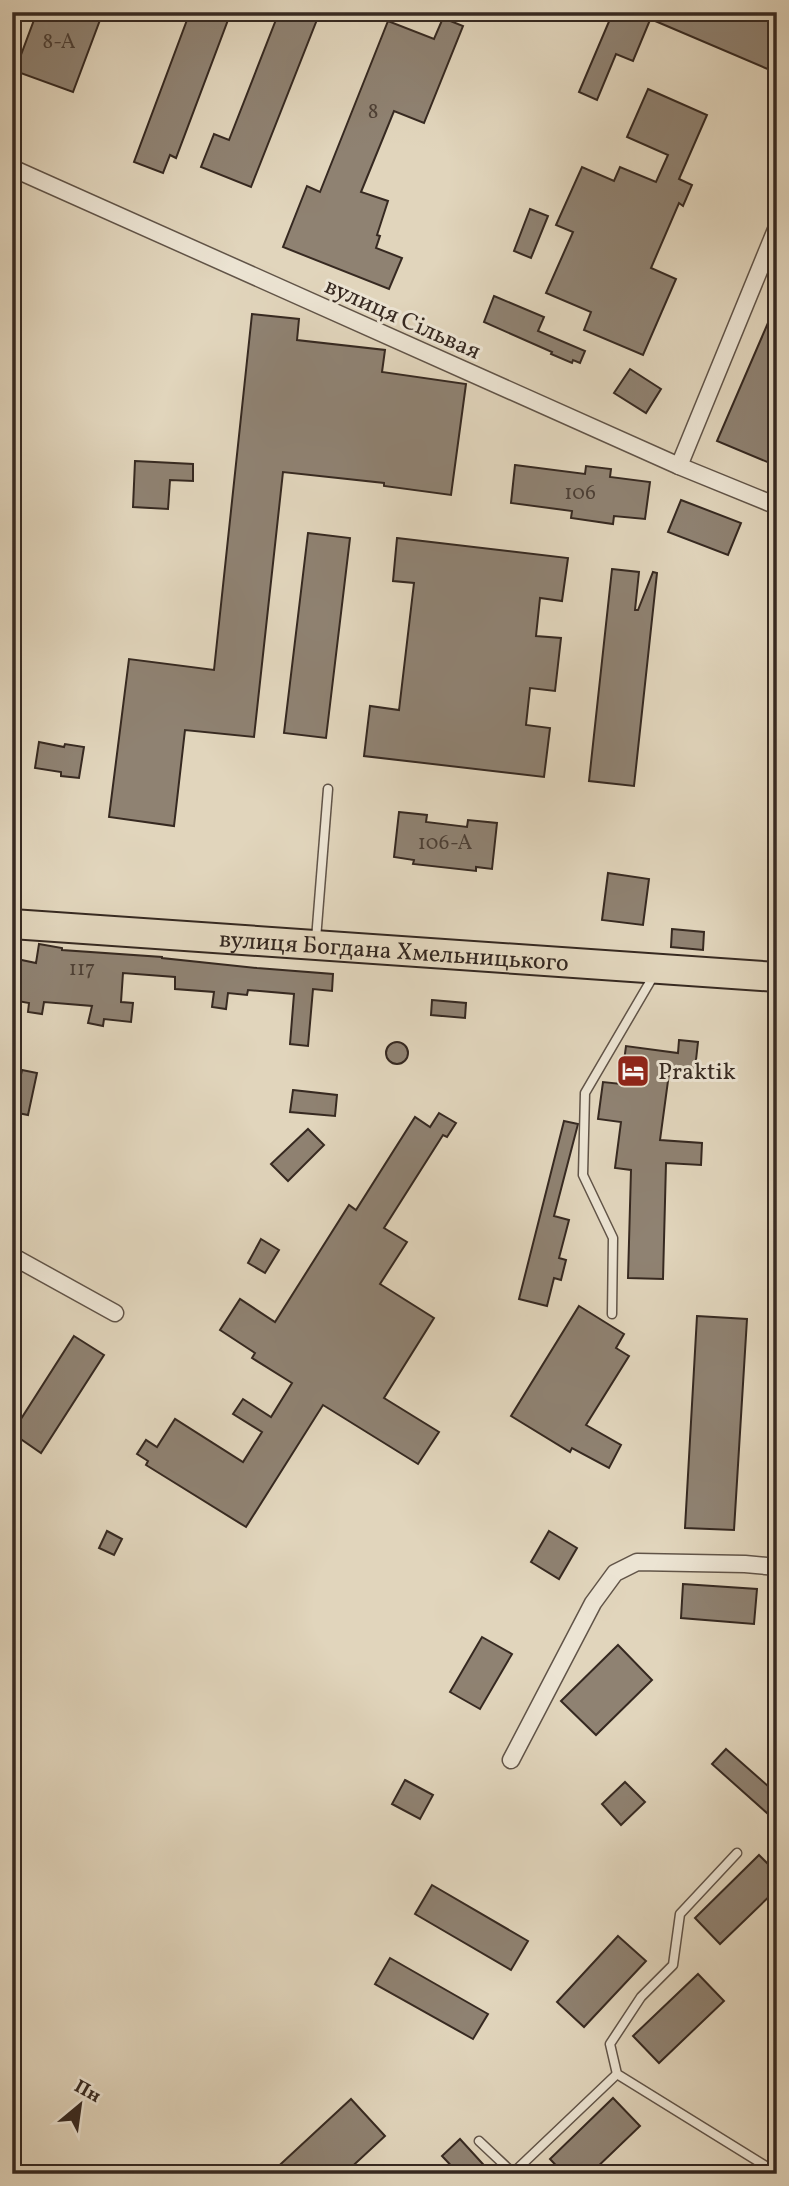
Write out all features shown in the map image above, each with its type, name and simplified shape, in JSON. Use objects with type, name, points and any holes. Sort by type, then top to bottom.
[{"type":"highway","name":"вулиця Богдана Хмельницького","points":[[12,924],[777,977]]},
{"type":"street","name":"вулиця Сільвая","points":[[12,168],[679,466],[777,506]]},
{"type":"street","points":[[679,466],[777,227]]},
{"type":"street","points":[[12,1256],[115,1313]]},
{"type":"street","points":[[511,1760],[593,1602],[615,1573],[636,1562],[777,1567]]},
{"type":"lane","points":[[315,945],[328,789]]},
{"type":"lane","points":[[612,1314],[613,1238],[583,1175],[585,1093],[657,969]]},
{"type":"lane","points":[[737,1853],[680,1914],[674,1965],[641,1997],[610,2044],[617,2074],[777,2173]]},
{"type":"lane","points":[[479,2141],[514,2173],[617,2074]]},
{"type":"building","points":[[37,12],[103,12],[73,92],[15,71]]},
{"type":"building","points":[[190,12],[231,12],[176,158],[170,155],[163,173],[134,162]]},
{"type":"building","points":[[279,12],[320,12],[251,187],[201,167],[214,134],[229,140]]},
{"type":"building","points":[[613,12],[632,12],[650,20],[633,61],[616,54],[597,100],[579,92]]},
{"type":"building","points":[[634,12],[777,12],[777,31],[773,41],[777,43],[777,73]]},
{"type":"building","points":[[443,18],[463,26],[424,123],[394,111],[361,192],[388,201],[377,235],[380,236],[376,248],[402,258],[389,289],[283,247],[307,186],[320,192],[388,21],[434,39]]},
{"type":"building","points":[[648,89],[707,115],[679,179],[692,185],[683,206],[679,203],[651,268],[676,279],[643,355],[584,330],[591,312],[546,293],[573,232],[556,225],[582,167],[614,181],[620,167],[656,182],[668,155],[627,137]]},
{"type":"building","points":[[530,209],[548,216],[531,258],[514,251]]},
{"type":"building","points":[[494,296],[544,317],[538,331],[585,351],[580,363],[573,360],[572,363],[484,322]]},
{"type":"building","points":[[777,302],[777,393],[769,410],[777,413],[777,466],[717,441]]},
{"type":"building","points":[[252,314],[299,319],[297,340],[385,350],[382,372],[466,384],[451,495],[384,486],[384,483],[283,472],[254,737],[185,730],[174,826],[109,817],[129,659],[214,670]]},
{"type":"building","points":[[630,369],[661,389],[646,413],[614,393]]},
{"type":"building","points":[[135,461],[193,464],[193,481],[170,480],[168,509],[133,507]]},
{"type":"building","points":[[515,465],[585,474],[586,466],[611,469],[610,477],[650,482],[645,519],[614,516],[613,524],[571,518],[572,511],[511,503]]},
{"type":"building","points":[[681,500],[741,523],[728,555],[668,532]]},
{"type":"building","points":[[308,533],[350,538],[326,738],[284,733]]},
{"type":"building","points":[[397,538],[568,558],[562,601],[540,598],[536,636],[561,638],[555,691],[530,688],[526,725],[550,728],[544,777],[364,756],[370,706],[399,710],[414,583],[393,581]]},
{"type":"building","points":[[612,569],[639,572],[635,610],[638,610],[653,572],[657,573],[634,786],[589,781]]},
{"type":"building","points":[[39,742],[64,747],[65,744],[84,747],[79,778],[35,768]]},
{"type":"building","points":[[399,812],[427,815],[426,822],[467,827],[468,820],[497,823],[492,869],[476,867],[476,871],[413,864],[414,860],[394,857]]},
{"type":"building","points":[[608,873],[649,879],[643,925],[602,920]]},
{"type":"building","points":[[672,929],[704,932],[703,950],[671,947]]},
{"type":"building","points":[[39,944],[62,950],[333,974],[332,991],[313,989],[308,1046],[290,1044],[294,994],[248,990],[247,995],[228,993],[226,1009],[212,1007],[214,992],[175,989],[175,977],[123,973],[121,1002],[133,1003],[131,1022],[104,1019],[103,1026],[88,1023],[92,1006],[44,1002],[42,1014],[28,1012],[29,1003],[12,1000],[12,958],[36,963]]},
{"type":"building","points":[[432,1000],[466,1003],[465,1018],[431,1015]]},
{"type":"building","points":[[679,1040],[698,1042],[695,1069],[670,1066],[660,1140],[702,1143],[701,1165],[666,1163],[663,1279],[628,1278],[631,1170],[615,1168],[621,1122],[598,1119],[603,1082],[621,1084],[626,1046],[678,1053]]},
{"type":"building","points":[[393,1042],[401,1042],[408,1049],[408,1057],[401,1064],[393,1064],[386,1057],[386,1049]]},
{"type":"building","points":[[22,1070],[37,1073],[28,1115],[13,1112]]},
{"type":"building","points":[[293,1090],[337,1095],[335,1116],[290,1112]]},
{"type":"building","points":[[439,1113],[456,1123],[447,1137],[443,1135],[384,1228],[407,1242],[380,1284],[434,1318],[384,1398],[439,1432],[418,1464],[323,1405],[246,1527],[146,1465],[148,1461],[137,1454],[146,1440],[157,1447],[175,1419],[243,1462],[262,1432],[233,1414],[243,1399],[271,1417],[292,1383],[252,1358],[255,1353],[220,1330],[240,1299],[275,1322],[349,1205],[356,1210],[415,1117],[430,1127]]},
{"type":"building","points":[[564,1121],[578,1124],[554,1216],[569,1220],[559,1258],[566,1260],[561,1280],[554,1278],[547,1306],[519,1299]]},
{"type":"building","points":[[308,1129],[324,1145],[288,1181],[271,1164]]},
{"type":"building","points":[[261,1239],[279,1250],[265,1273],[248,1263]]},
{"type":"building","points":[[579,1306],[624,1334],[616,1348],[629,1356],[586,1425],[621,1445],[609,1468],[572,1448],[570,1452],[511,1416]]},
{"type":"building","points":[[697,1316],[747,1319],[734,1530],[685,1528]]},
{"type":"building","points":[[74,1336],[104,1355],[41,1453],[12,1433]]},
{"type":"building","points":[[107,1531],[122,1539],[114,1555],[99,1548]]},
{"type":"building","points":[[549,1531],[577,1548],[559,1579],[531,1562]]},
{"type":"building","points":[[683,1584],[757,1589],[754,1624],[681,1618]]},
{"type":"building","points":[[482,1637],[512,1654],[480,1709],[450,1692]]},
{"type":"building","points":[[618,1645],[652,1680],[596,1735],[561,1701]]},
{"type":"building","points":[[726,1749],[777,1794],[777,1822],[712,1764]]},
{"type":"building","points":[[405,1780],[433,1795],[420,1819],[392,1804]]},
{"type":"building","points":[[625,1782],[645,1802],[621,1825],[602,1804]]},
{"type":"building","points":[[759,1855],[777,1873],[777,1889],[720,1944],[695,1918]]},
{"type":"building","points":[[432,1885],[528,1941],[511,1970],[415,1914]]},
{"type":"building","points":[[618,1936],[646,1961],[584,2027],[557,2002]]},
{"type":"building","points":[[390,1958],[488,2014],[473,2039],[375,1984]]},
{"type":"building","points":[[698,1974],[724,2001],[659,2063],[633,2036]]},
{"type":"building","points":[[613,2098],[640,2126],[590,2174],[564,2174],[550,2159]]},
{"type":"building","points":[[351,2099],[385,2136],[344,2174],[270,2174]]},
{"type":"building","points":[[460,2139],[492,2174],[459,2174],[442,2156]]},
{"type":"place","name":"Praktik","points":[[633,1071]]}]
